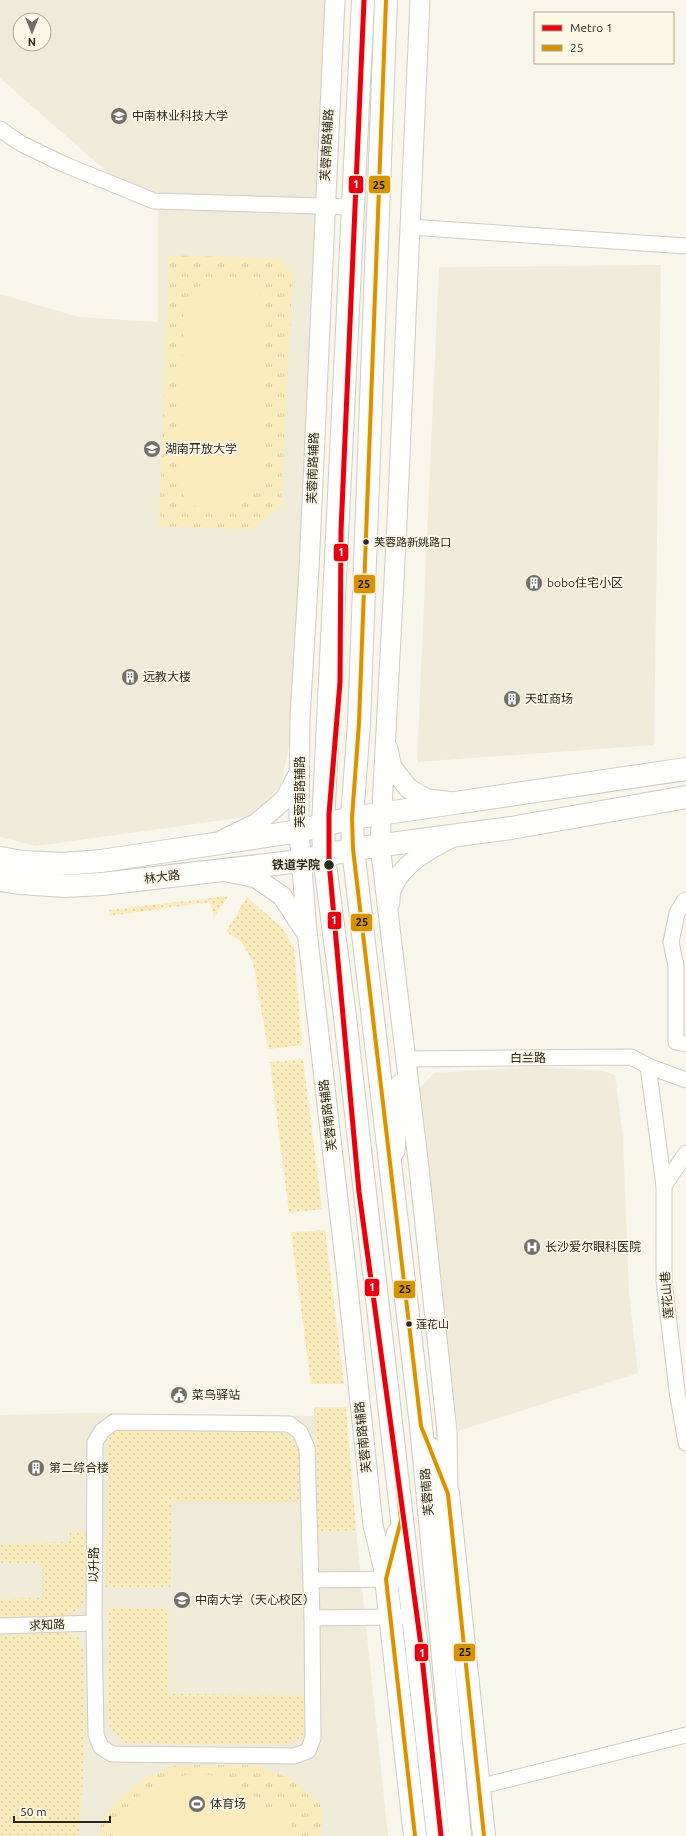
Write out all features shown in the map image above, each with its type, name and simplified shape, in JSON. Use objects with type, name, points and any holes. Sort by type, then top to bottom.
[{"type":"main road","points":[[363,0],[323,825],[324,856],[347,1033],[438,1836]]},
{"type":"main road","name":"芙蓉南路","points":[[386,0],[359,723],[352,818],[353,849],[421,1426],[445,1696],[460,1836]]},
{"type":"main road","points":[[0,858],[24,862],[62,864],[101,861],[299,831],[352,818],[381,813],[686,769]]},
{"type":"main road","name":"林大路","points":[[0,880],[64,886],[102,884],[220,870],[301,860],[380,845],[511,828],[686,797]]},
{"type":"main road","points":[[421,1426],[448,1494],[484,1836]]},
{"type":"main road","points":[[402,1520],[386,1579],[415,1836]]},
{"type":"street","name":"芙蓉南路辅路","points":[[335,0],[309,569],[300,717],[299,831],[308,936],[346,1269],[373,1525],[386,1579]]},
{"type":"street","points":[[420,0],[380,845],[405,1051],[447,1432],[448,1494]]},
{"type":"street","points":[[0,129],[20,143],[61,163],[154,201],[352,207]]},
{"type":"street","points":[[410,227],[686,246]]},
{"type":"street","points":[[385,738],[392,767],[408,788],[426,799],[458,802]]},
{"type":"street","points":[[215,844],[256,823],[285,799],[300,772]]},
{"type":"street","points":[[388,917],[391,889],[404,869],[430,849],[457,835]]},
{"type":"street","points":[[220,870],[256,878],[282,896],[298,918],[308,936]]},
{"type":"street","points":[[686,900],[677,913],[671,942],[676,966],[676,1042],[686,1044]]},
{"type":"street","points":[[392,1182],[405,1051]]},
{"type":"street","name":"白兰路","points":[[405,1051],[631,1058],[686,1080]]},
{"type":"street","name":"莲花山巷","points":[[648,1066],[664,1186],[664,1280],[677,1391],[686,1443]]},
{"type":"street","points":[[664,1186],[686,1153]]},
{"type":"street","name":"以升路","points":[[114,1422],[289,1424],[300,1432],[307,1448],[312,1618],[313,1738],[308,1751],[294,1756],[112,1754],[101,1747],[96,1735],[94,1623],[95,1442],[102,1431],[114,1422]]},
{"type":"street","points":[[311,1580],[408,1579]]},
{"type":"street","points":[[312,1618],[413,1617]]},
{"type":"street","name":"求知路","points":[[0,1626],[94,1623]]},
{"type":"street","points":[[478,1787],[686,1735]]},
{"type":"shaded area","name":"湖南开放大学","points":[[0,0],[328,0],[290,743],[281,784],[253,816],[36,846],[0,837],[0,294],[79,317],[158,322],[158,211],[148,208],[0,78]]},
{"type":"shaded area","points":[[661,265],[654,745],[417,762],[439,267]]},
{"type":"shaded area","name":"长沙爱尔眼科医院","points":[[536,1067],[604,1071],[615,1075],[623,1137],[629,1293],[638,1373],[458,1431],[417,1091],[434,1073]]},
{"type":"shaded area","name":"中南大学（天心校区）","points":[[87,1413],[315,1416],[318,1532],[356,1530],[388,1836],[0,1836],[0,1415]]},
{"type":"green space","points":[[169,255],[278,259],[293,271],[281,505],[253,530],[159,526]]},
{"type":"green space","points":[[227,277],[253,286],[261,296],[267,310],[260,477],[253,494],[240,506],[215,512],[201,509],[191,504],[182,493],[177,480],[184,314],[185,305],[192,292],[204,283],[211,280]]},
{"type":"green space","points":[[228,896],[214,918],[210,902],[110,916],[109,910]]},
{"type":"green space","points":[[247,897],[283,929],[294,948],[302,1045],[268,1049],[253,962],[241,941],[226,932]]},
{"type":"green space","points":[[303,1059],[322,1209],[289,1213],[270,1062]]},
{"type":"green space","points":[[325,1230],[344,1384],[311,1384],[291,1232]]},
{"type":"green space","points":[[314,1407],[346,1407],[356,1530],[318,1532]]},
{"type":"green space","points":[[117,1428],[276,1428],[290,1437],[300,1449],[299,1502],[171,1501],[170,1587],[106,1587],[107,1440]]},
{"type":"green space","points":[[70,1532],[84,1532],[88,1537],[87,1599],[74,1612],[60,1617],[43,1619],[0,1618],[0,1599],[42,1598],[42,1563],[1,1563],[1,1544],[70,1542]]},
{"type":"green space","points":[[108,1607],[169,1608],[168,1694],[308,1695],[308,1731],[301,1738],[290,1744],[124,1743],[113,1732],[107,1721]]},
{"type":"green space","points":[[64,1632],[78,1637],[83,1651],[86,1726],[79,1836],[0,1836],[0,1636]]},
{"type":"green space","name":"体育场","points":[[178,1765],[258,1765],[294,1781],[308,1792],[322,1807],[321,1836],[98,1836],[108,1812],[128,1791],[153,1775]]},
{"type":"green space","name":"体育场","points":[[196,1774],[216,1777],[235,1784],[251,1794],[266,1808],[291,1808],[291,1836],[112,1836],[125,1811],[145,1792],[156,1785],[169,1780]]},
{"type":"metro line","name":"1","points":[[364,0],[341,531],[340,682],[329,814],[329,862],[359,1192],[420,1638],[441,1836]]},
{"type":"transit line","name":"25","points":[[386,0],[359,723],[352,818],[353,849],[421,1426],[448,1494],[484,1836]]},
{"type":"transit line","name":"25","points":[[387,1387],[401,1520],[386,1579],[415,1836]]},
{"type":"place","name":"中南林业科技大学","points":[[119,116]]},
{"type":"place","name":"湖南开放大学","points":[[152,449]]},
{"type":"place","name":"芙蓉路新姚路口","points":[[366,542]]},
{"type":"place","name":"bobo住宅小区","points":[[534,583]]},
{"type":"place","name":"远教大楼","points":[[130,677]]},
{"type":"place","name":"天虹商场","points":[[512,699]]},
{"type":"place","name":"铁道学院","points":[[329,865]]},
{"type":"place","name":"长沙爱尔眼科医院","points":[[532,1247]]},
{"type":"place","name":"莲花山","points":[[409,1324]]},
{"type":"place","name":"菜鸟驿站","points":[[179,1395]]},
{"type":"place","name":"第二综合楼","points":[[36,1468]]},
{"type":"place","name":"中南大学（天心校区）","points":[[182,1600]]},
{"type":"place","name":"体育场","points":[[197,1804]]}]
